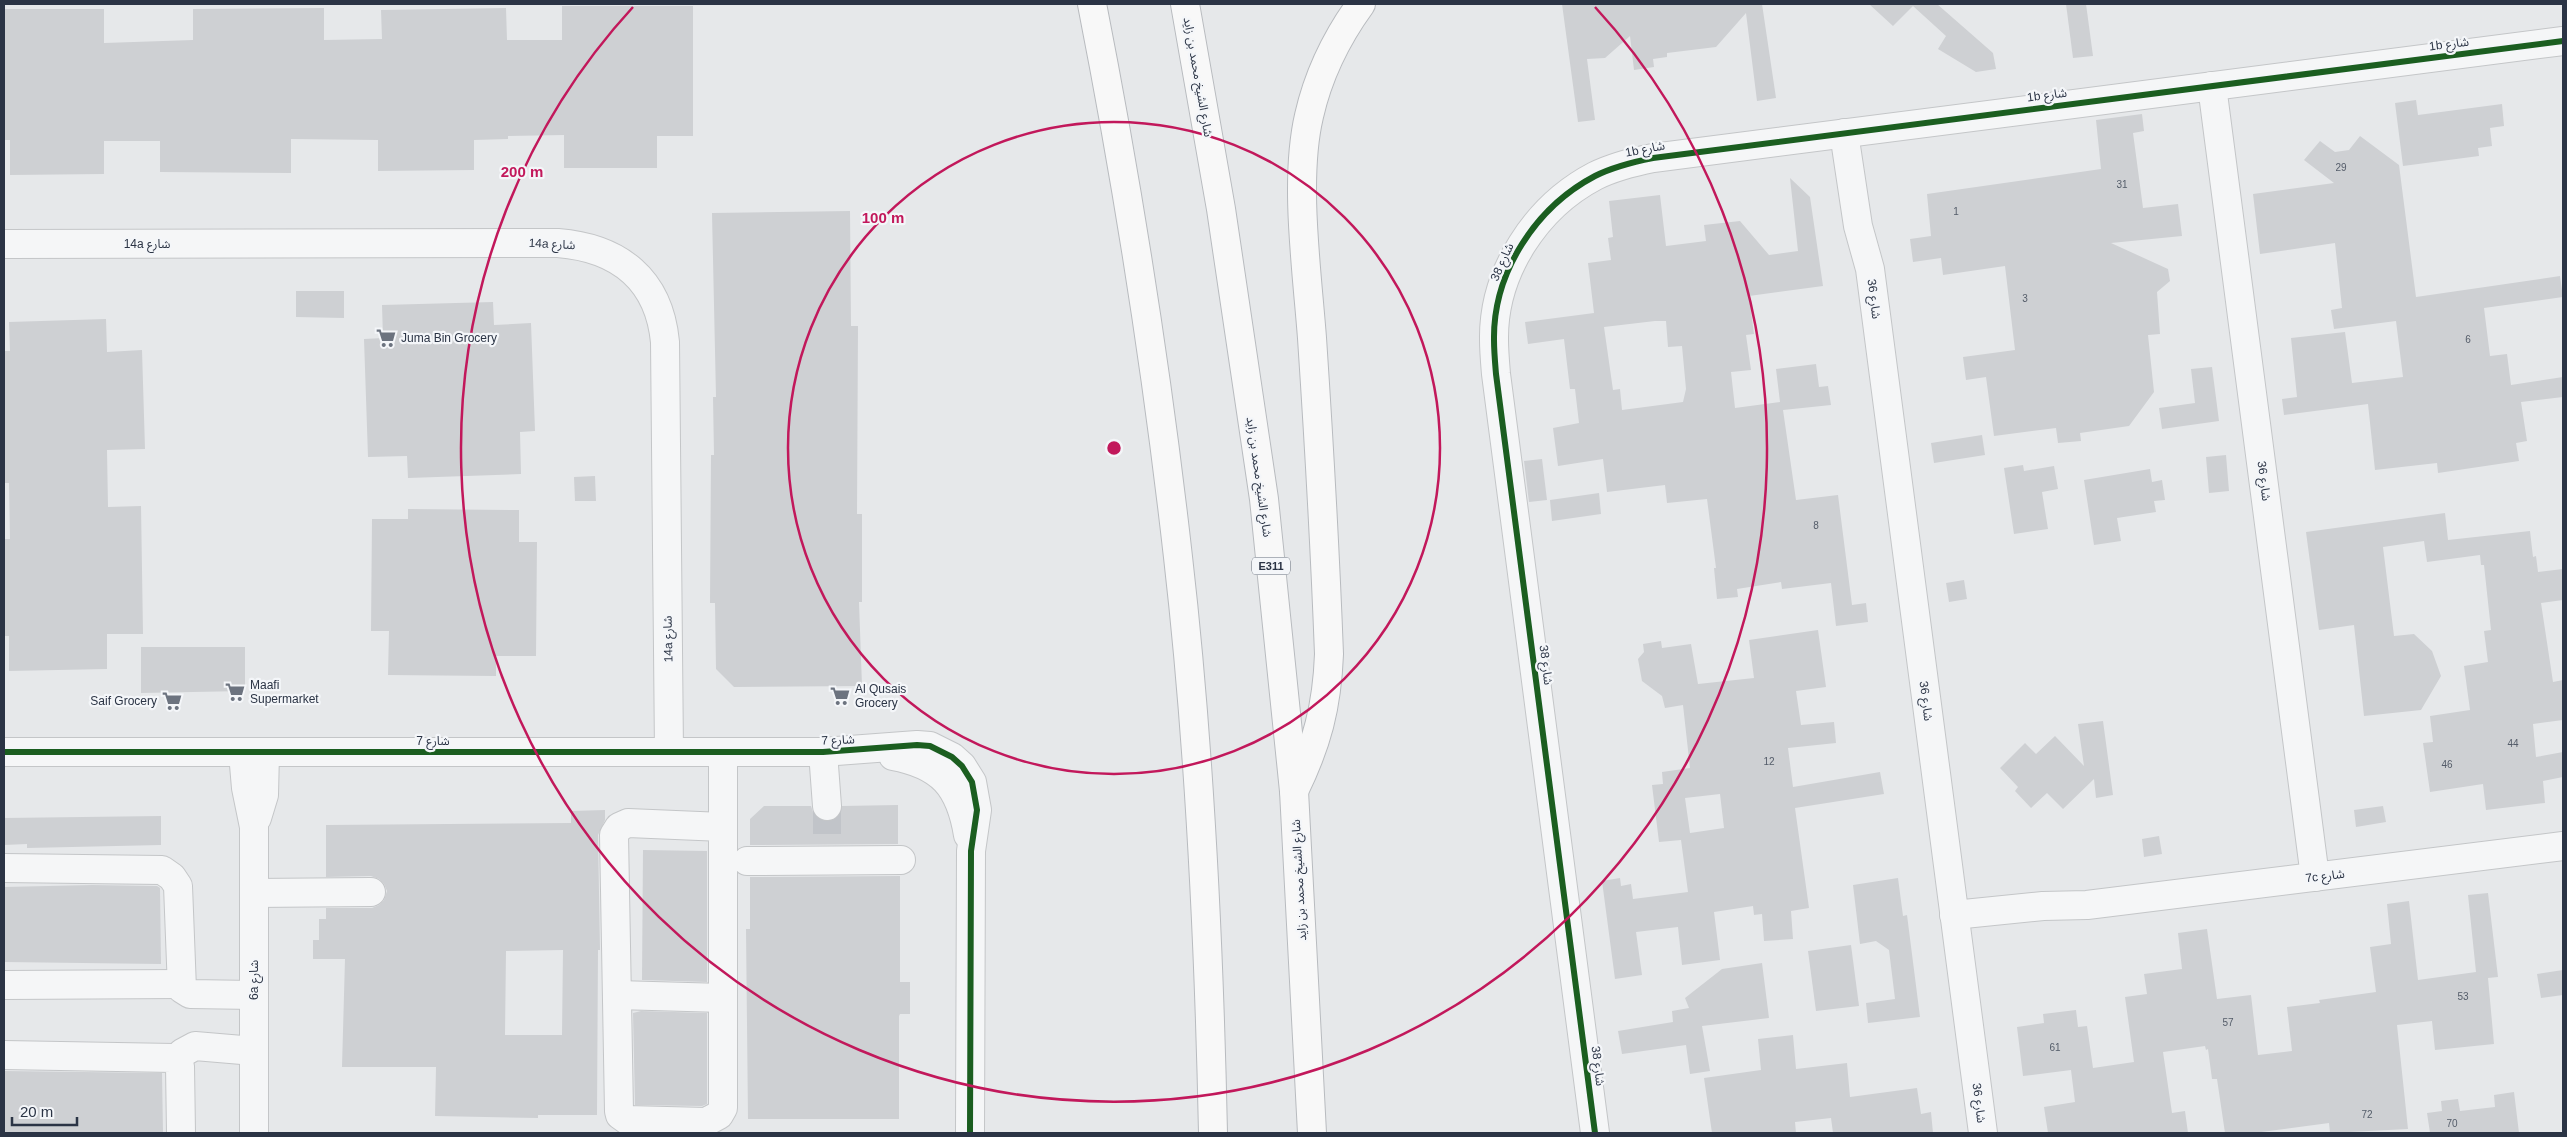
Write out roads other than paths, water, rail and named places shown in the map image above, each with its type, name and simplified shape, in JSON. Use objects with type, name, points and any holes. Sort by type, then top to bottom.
[{"type":"highway","points":[[1092,4],[1139,259],[1160,409],[1178,560],[1204,863],[1214,1133]]},
{"type":"highway","name":"شارع الشيخ محمد بن زايد","points":[[1185,4],[1221,209],[1264,499],[1294,791],[1312,1133]]},
{"type":"highway","points":[[1294,791],[1310,759],[1321,725],[1328,690],[1329,654],[1316,394],[1303,222],[1303,163],[1309,116],[1324,68],[1347,23],[1361,4]]},
{"type":"street","name":"1b شارع","points":[[1547,212],[1570,192],[1596,176],[1623,164],[1653,158],[2563,41]]},
{"type":"street","name":"شارع 36","points":[[2212,86],[2315,877]]},
{"type":"street","name":"شارع 36","points":[[1854,131],[1858,226],[1870,269],[1983,1133]]},
{"type":"street","name":"شارع 38","points":[[1547,212],[1525,239],[1508,270],[1498,303],[1494,338],[1496,374],[1596,1133]]},
{"type":"street","name":"14a شارع","points":[[4,244],[558,243],[602,252],[629,268],[639,277],[654,298],[664,327],[670,752]]},
{"type":"street","name":"شارع 7","points":[[4,752],[862,751],[913,760],[933,769],[949,785],[961,810],[971,851],[970,1133]]},
{"type":"street","points":[[723,752],[723,827],[723,1108],[719,1115],[706,1122],[627,1120],[620,1115],[614,840],[616,830],[628,823],[723,827]]},
{"type":"street","points":[[823,752],[827,806]]},
{"type":"street","name":"6a شارع","points":[[254,753],[264,795],[254,826],[254,1133]]},
{"type":"street","name":"7c شارع","points":[[1956,925],[2045,918],[2087,905],[2563,846]]},
{"type":"street","points":[[747,861],[827,855],[901,860]]},
{"type":"street","points":[[4,868],[162,870],[168,873],[178,886],[182,989],[190,994],[254,995]]},
{"type":"street","points":[[254,893],[370,892]]},
{"type":"street","points":[[4,985],[181,984]]},
{"type":"street","points":[[617,995],[723,998]]},
{"type":"street","points":[[178,1062],[182,1054],[195,1046],[254,1051]]},
{"type":"street","points":[[4,1055],[167,1056],[178,1062],[180,1066],[181,1133]]},
{"type":"tunnel","points":[[827,806],[827,848]]},
{"type":"place","name":"Juma Bin Grocery","points":[[386,338]]},
{"type":"place","name":"Maafi Supermarket","points":[[235,692]]},
{"type":"place","name":"Al Qusais Grocery","points":[[840,696]]},
{"type":"place","name":"Saif Grocery","points":[[172,701]]}]
